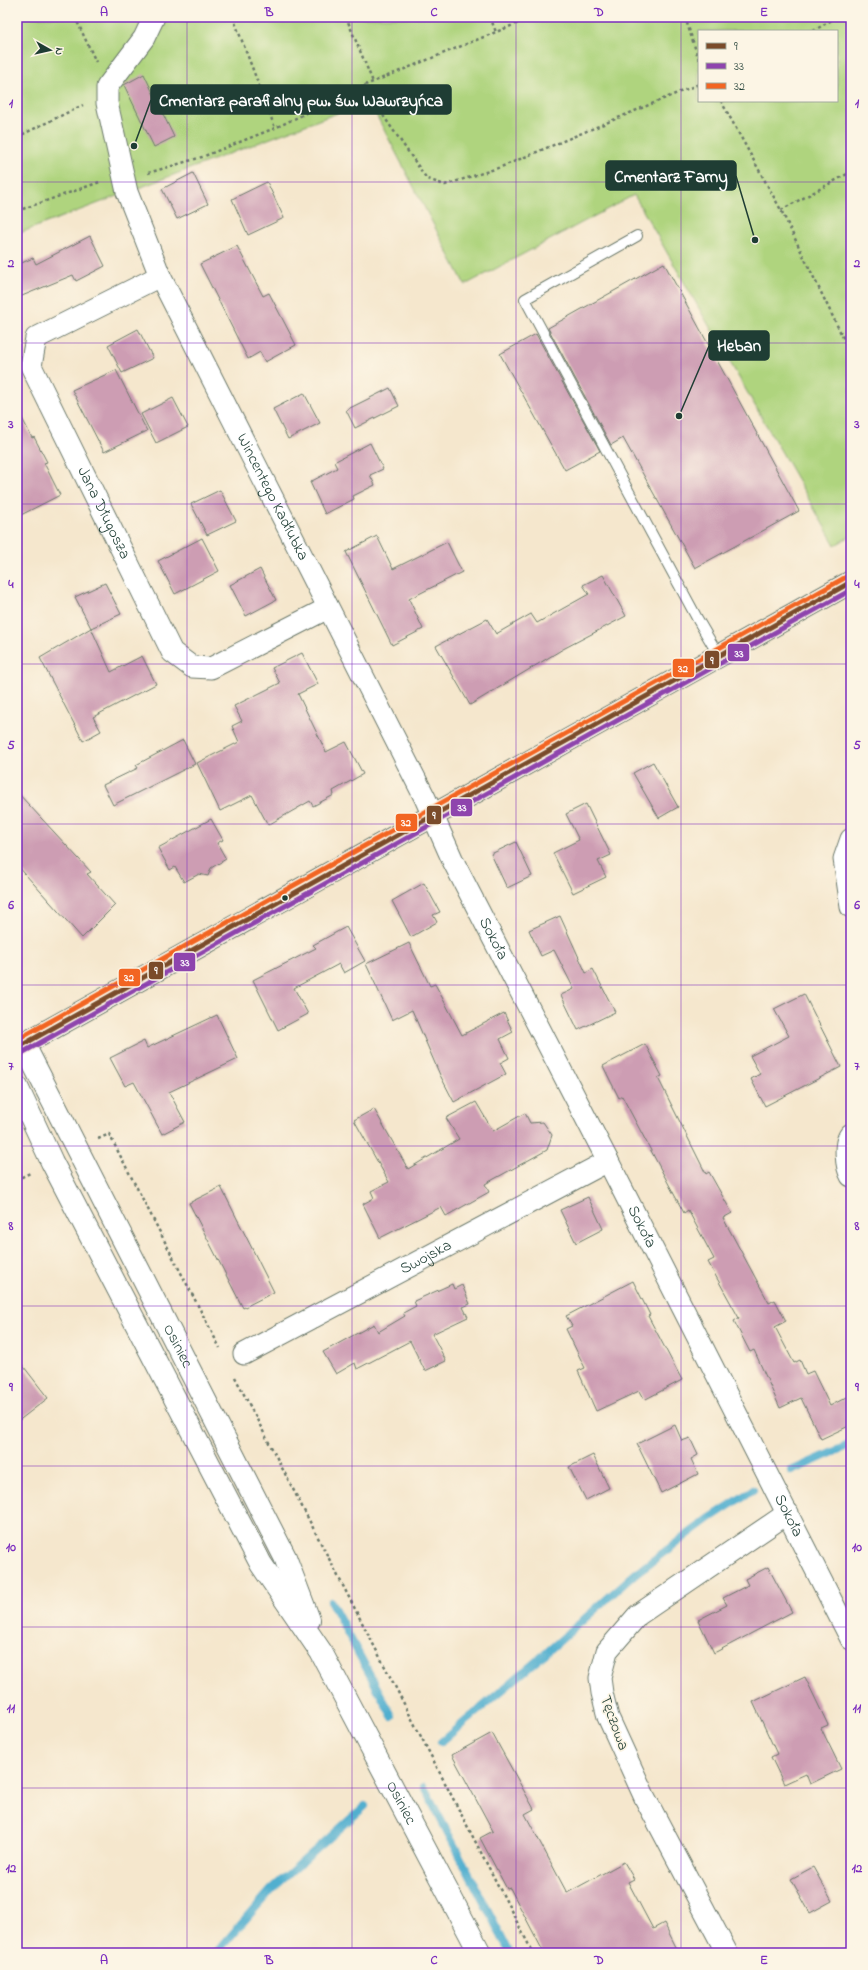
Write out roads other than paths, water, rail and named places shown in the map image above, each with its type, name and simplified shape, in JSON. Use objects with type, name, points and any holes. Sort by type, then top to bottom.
[{"type":"street","name":"Wincentego Kadłubka","points":[[154,17],[144,38],[107,90],[107,103],[124,177],[160,276],[433,815]]},
{"type":"street","name":"Jana Długosza","points":[[160,276],[36,338],[31,366],[172,652],[192,667],[211,668],[328,608]]},
{"type":"street","points":[[20,1046],[851,582]]},
{"type":"street","name":"Sokoła","points":[[433,815],[449,854],[608,1161],[851,1639]]},
{"type":"street","points":[[851,839],[844,859],[851,906]]},
{"type":"street","name":"Osiniec","points":[[20,1046],[76,1150],[285,1557],[321,1652]]},
{"type":"street","name":"Osiniec","points":[[17,1087],[52,1162],[261,1564],[321,1652],[480,1953]]},
{"type":"street","points":[[851,1134],[849,1136],[846,1156],[851,1176]]},
{"type":"street","name":"Swojska","points":[[244,1354],[608,1161]]},
{"type":"street","name":"Tęczowa","points":[[727,1953],[645,1798],[608,1717],[600,1678],[608,1651],[638,1615],[788,1513]]},
{"type":"lane","points":[[637,236],[525,299],[698,620],[719,656]]},
{"type":"waterway","points":[[791,1471],[851,1444]]},
{"type":"waterway","points":[[441,1742],[546,1653],[636,1573],[710,1518],[753,1490]]},
{"type":"waterway","points":[[331,1602],[392,1716]]},
{"type":"waterway","points":[[424,1787],[510,1953]]},
{"type":"waterway","points":[[216,1953],[272,1889],[365,1806]]},
{"type":"place","name":"Cmentarz parafialny pw. św. Wawrzyńca","points":[[134,146]]},
{"type":"place","name":"Cmentarz Farny","points":[[755,240]]},
{"type":"place","name":"Heban","points":[[679,416]]}]
